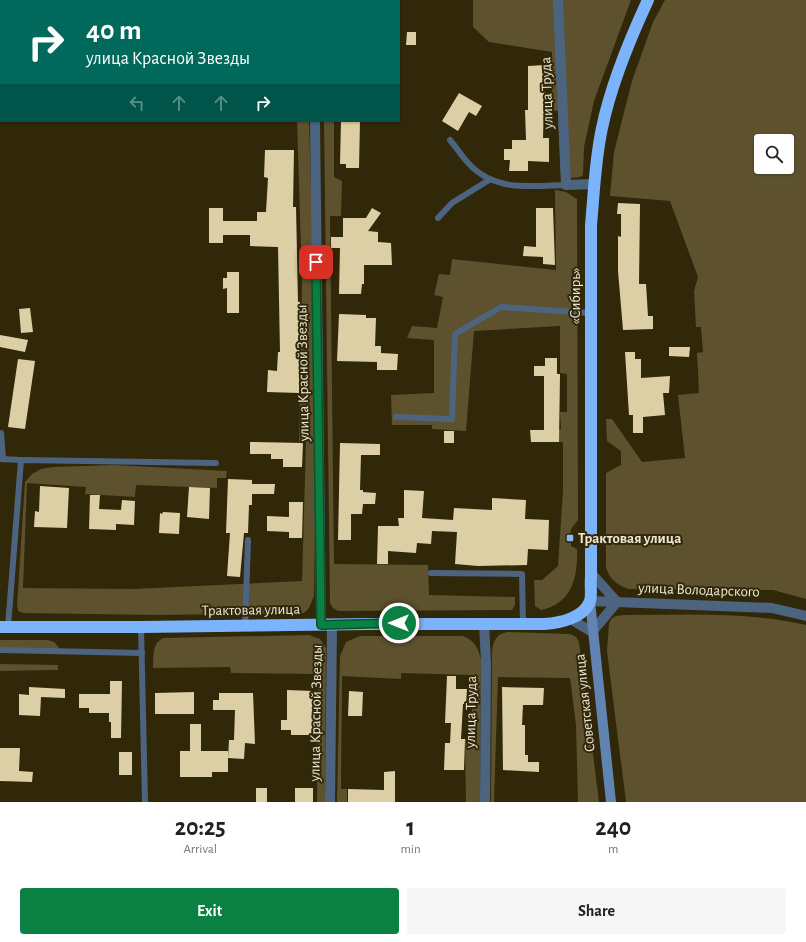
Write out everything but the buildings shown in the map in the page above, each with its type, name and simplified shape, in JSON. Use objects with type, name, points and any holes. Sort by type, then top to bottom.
[{"type":"highway","name":"«Сибирь»","points":[[590,601],[590,313],[591,225],[594,184],[599,143],[607,105],[633,34],[648,0]]},
{"type":"highway","name":"Трактовая улица","points":[[4,627],[141,628],[560,623],[581,613],[590,601]]},
{"type":"street","name":"улица Труда","points":[[558,0],[566,185]]},
{"type":"street","name":"улица Красной Звезды","points":[[315,122],[330,802]]},
{"type":"street","points":[[566,185],[594,184]]},
{"type":"street","points":[[569,618],[592,632],[617,602],[591,573]]},
{"type":"street","name":"улица Володарского","points":[[590,601],[772,608],[806,616]]},
{"type":"street","name":"Советская улица","points":[[590,601],[592,632],[611,802]]},
{"type":"street","name":"улица Труда","points":[[484,623],[486,663],[485,802]]},
{"type":"lane","points":[[450,140],[470,165],[490,180],[512,187],[566,185]]},
{"type":"lane","points":[[438,218],[452,203],[490,180]]},
{"type":"lane","points":[[396,417],[452,419],[455,334],[501,307],[590,313]]},
{"type":"lane","points":[[1,433],[2,459],[216,464]]},
{"type":"lane","points":[[4,627],[21,460]]},
{"type":"lane","points":[[245,626],[248,540]]},
{"type":"lane","points":[[431,573],[522,574],[523,623]]},
{"type":"lane","points":[[141,628],[145,802]]},
{"type":"lane","points":[[0,650],[142,653]]},
{"type":"shaded area","points":[[473,0],[631,0],[594,101],[584,147],[583,175],[580,177],[561,179],[558,111],[552,110],[552,52],[489,42],[473,27]]},
{"type":"shaded area","points":[[665,0],[806,0],[806,599],[773,590],[629,589],[614,581],[607,571],[606,473],[621,465],[621,451],[607,441],[606,419],[612,419],[642,462],[685,458],[678,395],[699,393],[697,353],[703,352],[701,327],[696,327],[694,291],[698,277],[670,201],[610,196],[614,152],[632,81],[653,22]]},
{"type":"shaded area","points":[[297,122],[309,122],[315,331],[315,534],[314,596],[309,608],[304,613],[157,615],[23,613],[18,611],[17,606],[25,482],[32,474],[41,469],[54,467],[114,465],[227,471],[226,478],[217,478],[217,488],[136,485],[135,497],[85,494],[86,487],[27,483],[23,588],[133,589],[302,581],[306,442],[299,442],[302,280]]},
{"type":"shaded area","points":[[324,122],[334,122],[334,177],[342,181],[341,216],[330,216],[334,564],[428,565],[429,595],[515,597],[515,605],[512,610],[338,611],[333,608],[330,603]]},
{"type":"shaded area","points":[[555,190],[566,192],[577,199],[578,520],[571,529],[570,538],[567,535],[567,543],[571,543],[571,546],[577,549],[577,559],[576,570],[571,588],[560,602],[541,610],[535,606],[534,580],[542,580],[558,566],[563,490],[563,442],[559,442],[559,430],[561,429],[560,412],[567,412],[567,374],[560,373],[560,326],[474,331],[466,431],[432,429],[432,425],[392,425],[391,395],[434,393],[434,340],[407,338],[412,326],[437,328],[443,297],[434,295],[439,274],[450,275],[452,259],[556,270]]},
{"type":"shaded area","points":[[693,614],[738,616],[806,625],[806,802],[626,802],[607,651],[609,624],[611,619],[616,616]]},
{"type":"shaded area","points":[[508,632],[570,634],[576,637],[579,642],[599,802],[578,802],[576,725],[570,678],[498,677],[494,802],[491,802],[492,654],[493,646],[497,637]]},
{"type":"shaded area","points":[[309,635],[320,639],[326,648],[325,802],[317,802],[318,674],[231,673],[230,667],[153,668],[153,655],[155,647],[163,638]]},
{"type":"shaded area","points":[[360,636],[463,636],[475,645],[479,651],[481,660],[480,802],[466,802],[465,739],[472,739],[472,675],[401,673],[401,679],[342,676],[341,789],[347,789],[347,802],[337,802],[340,656],[346,642]]},
{"type":"shaded area","points":[[0,640],[48,640],[54,642],[61,650],[0,652]]},
{"type":"shaded area","points":[[0,664],[58,665],[58,670],[0,671]]},
{"type":"place","name":"Трактовая улица","points":[[570,538]]},
{"type":"route","points":[[316,262],[321,625],[399,623]]}]
